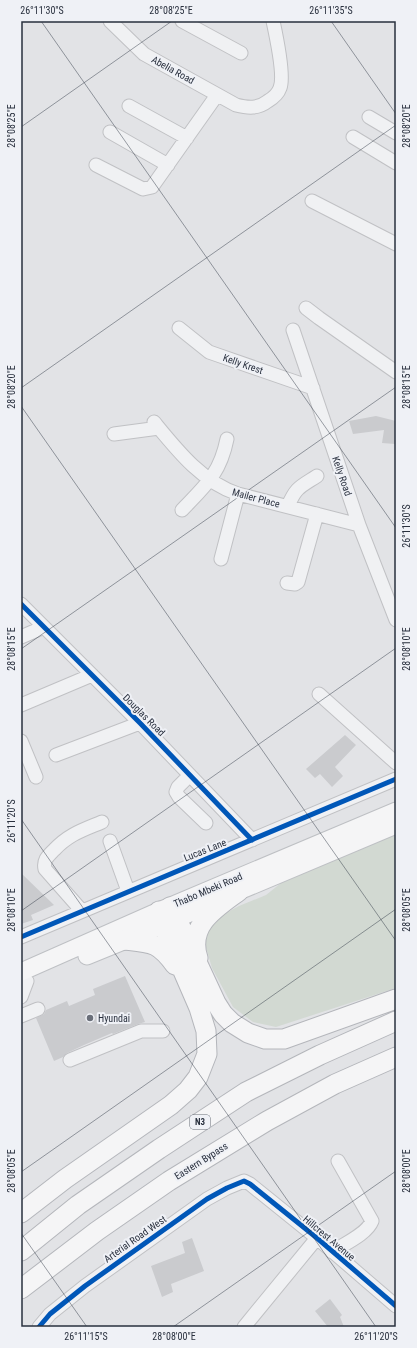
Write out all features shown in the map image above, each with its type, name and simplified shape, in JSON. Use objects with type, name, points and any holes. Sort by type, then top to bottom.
[{"type":"highway","points":[[21,1213],[65,1179],[171,1104],[188,1090],[198,1077],[207,1054],[206,1031],[199,1008],[196,981],[196,936],[203,922],[211,912],[239,890]]},
{"type":"highway","points":[[167,916],[196,981]]},
{"type":"highway","points":[[124,940],[147,943],[166,952],[196,981],[232,1023],[248,1033],[265,1039],[284,1039],[396,999]]},
{"type":"highway","name":"N3","points":[[21,1251],[78,1205],[158,1149],[246,1092],[320,1055],[396,1021]]},
{"type":"highway","name":"Eastern Bypass","points":[[21,1289],[97,1231],[170,1181],[261,1125],[335,1084],[396,1057]]},
{"type":"main road","name":"Thabo Mbeki Road","points":[[23,979],[167,916],[396,811]]},
{"type":"main road","name":"Thabo Mbeki Road","points":[[23,979],[124,940],[167,916],[239,890],[396,825]]},
{"type":"street","name":"Abelia Road","points":[[110,21],[144,54],[244,108],[253,108],[267,103],[275,96],[281,87],[279,47],[273,21]]},
{"type":"street","points":[[182,21],[241,53]]},
{"type":"street","points":[[96,165],[143,189],[152,187],[218,95]]},
{"type":"street","points":[[129,106],[187,138]]},
{"type":"street","points":[[369,117],[396,133]]},
{"type":"street","points":[[110,132],[168,165]]},
{"type":"street","points":[[353,137],[396,163]]},
{"type":"street","points":[[312,201],[396,244]]},
{"type":"street","points":[[306,308],[396,372]]},
{"type":"street","name":"Kelly Krest","points":[[179,328],[209,352],[312,388]]},
{"type":"street","name":"Kelly Road","points":[[293,330],[359,525],[393,599],[396,620]]},
{"type":"street","name":"Mailer Place","points":[[114,434],[157,425],[191,464],[223,488],[238,494],[359,525]]},
{"type":"street","points":[[182,510],[211,480],[224,454],[227,439]]},
{"type":"street","points":[[288,506],[297,488],[317,476]]},
{"type":"street","points":[[221,560],[238,494]]},
{"type":"street","points":[[287,583],[295,584],[298,582],[317,514]]},
{"type":"street","name":"Douglas Road","points":[[21,604],[140,723],[252,840]]},
{"type":"street","points":[[21,637],[44,627]]},
{"type":"street","points":[[21,704],[92,675]]},
{"type":"street","points":[[319,694],[396,763]]},
{"type":"street","points":[[56,755],[140,723]]},
{"type":"street","points":[[21,741],[36,777]]},
{"type":"street","points":[[190,775],[178,787],[176,792],[179,797],[206,823]]},
{"type":"street","name":"Lucas Lane","points":[[21,937],[396,779]]},
{"type":"street","points":[[82,911],[45,869],[44,864],[46,858],[66,838],[102,822]]},
{"type":"street","points":[[110,841],[128,891]]},
{"type":"street","points":[[21,997],[23,979]]},
{"type":"street","points":[[21,1016],[38,1009]]},
{"type":"street","points":[[70,1060],[141,1031],[163,1031]]},
{"type":"street","points":[[332,1252],[365,1231],[372,1221],[338,1161]]},
{"type":"street","name":"Arterial Road West","points":[[39,1327],[50,1314],[85,1286],[207,1199],[240,1182],[244,1181],[250,1184]]},
{"type":"street","name":"Hillcrest Avenue","points":[[250,1184],[317,1238],[396,1306]]},
{"type":"street","points":[[244,1327],[317,1238]]},
{"type":"shaded area","points":[[396,835],[396,988],[276,1027],[253,1022],[233,1007],[212,968],[203,937],[211,921],[239,906],[266,895],[281,883]]},
{"type":"building","points":[[376,416],[396,421],[395,444],[382,443],[384,430],[353,434],[349,421]]},
{"type":"building","points":[[345,735],[356,745],[335,767],[343,776],[332,787],[320,774],[315,778],[306,769]]},
{"type":"building","points":[[21,873],[54,905],[31,915],[33,920],[21,924]]},
{"type":"building","name":"Hyundai","points":[[125,976],[145,1022],[113,1034],[112,1033],[84,1045],[54,1061],[36,1018],[44,1014],[46,1010],[67,1001],[69,1006],[95,995],[93,989]]},
{"type":"building","points":[[192,1238],[204,1271],[171,1284],[173,1292],[162,1297],[151,1266],[185,1253],[182,1242]]},
{"type":"building","points":[[330,1299],[342,1315],[340,1317],[344,1327],[328,1327],[315,1311]]},
{"type":"cycle path","points":[[21,604],[140,723],[252,840]]},
{"type":"cycle path","points":[[21,937],[396,779]]},
{"type":"cycle path","points":[[39,1327],[50,1314],[85,1286],[207,1199],[244,1181],[250,1184],[317,1238],[396,1306]]},
{"type":"place","name":"Hyundai","points":[[90,1018]]}]
